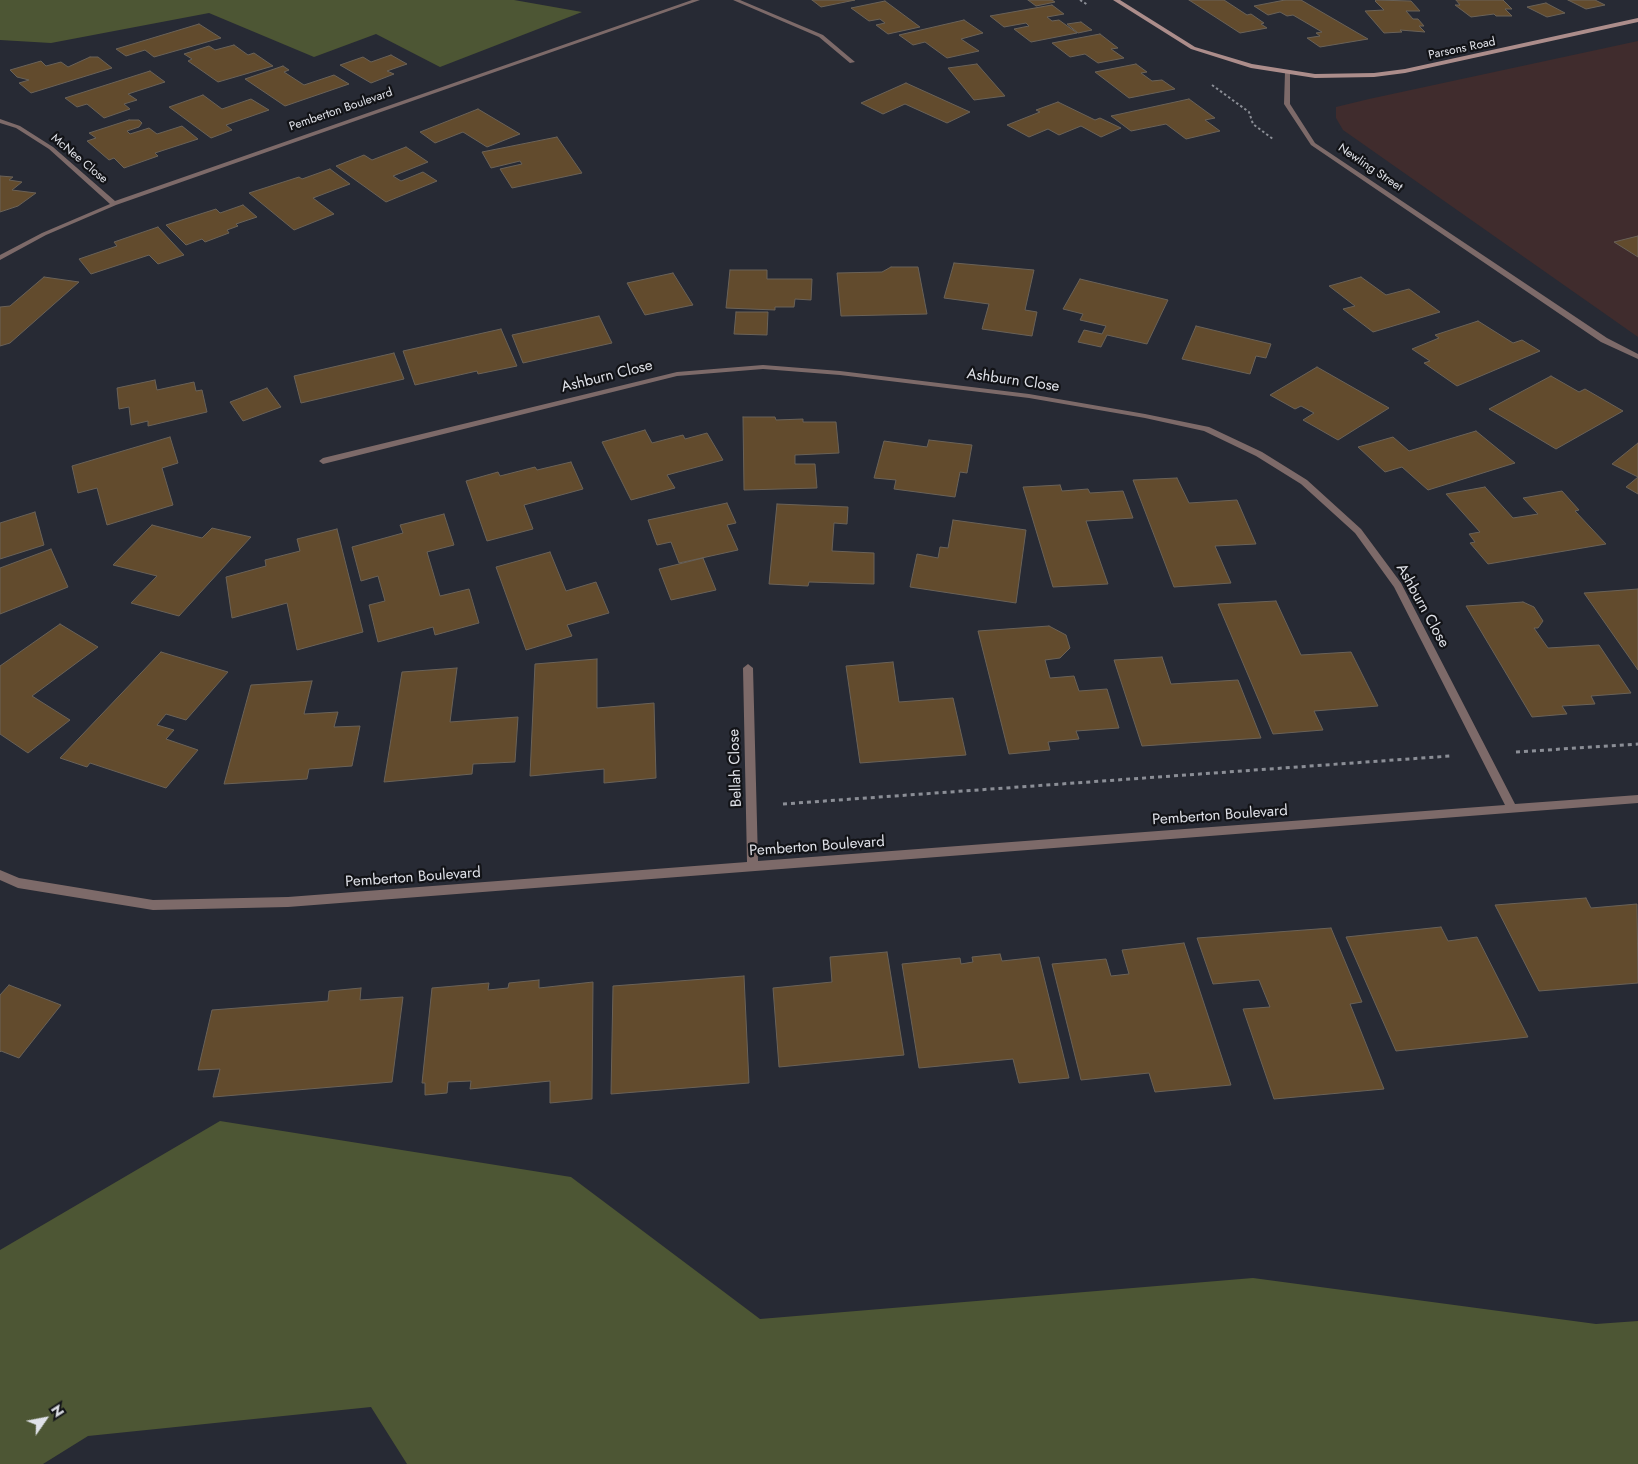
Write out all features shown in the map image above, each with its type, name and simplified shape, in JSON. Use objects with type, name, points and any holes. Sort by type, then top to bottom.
[{"type":"street","name":"Pemberton Boulevard","points":[[0,258],[44,234],[114,204],[697,0]]},
{"type":"street","points":[[736,0],[821,36],[852,62]]},
{"type":"street","points":[[1116,0],[1193,48],[1234,62],[1288,74]]},
{"type":"street","name":"Parsons Road","points":[[1288,74],[1348,76],[1405,71],[1638,20]]},
{"type":"street","name":"Newling Street","points":[[1288,74],[1287,104],[1313,144],[1604,340],[1638,358]]},
{"type":"street","name":"McNee Close","points":[[0,121],[18,128],[51,148],[114,204]]},
{"type":"street","name":"Ashburn Close","points":[[323,462],[677,374],[763,367],[840,372],[1029,396],[1145,416],[1206,429],[1259,454],[1304,482],[1358,531],[1398,584],[1512,809]]},
{"type":"street","name":"Bellah Close","points":[[748,668],[753,867]]},
{"type":"street","name":"Pemberton Boulevard","points":[[0,875],[18,883],[152,905],[288,902],[1638,800]]},
{"type":"path","points":[[752,806],[1638,744]]},
{"type":"shaded area","points":[[1638,41],[1638,337],[1343,130],[1336,118],[1336,107]]},
{"type":"green space","points":[[0,0],[514,0],[582,12],[440,67],[376,34],[314,57],[209,13],[51,43],[0,40]]},
{"type":"green space","points":[[220,1121],[571,1177],[760,1319],[1253,1278],[1596,1324],[1638,1321],[1638,1464],[407,1464],[371,1407],[88,1436],[43,1464],[0,1464],[0,1250]]},
{"type":"building","points":[[812,0],[855,0],[821,7]]},
{"type":"building","points":[[1028,0],[1052,0],[1055,2],[1036,6]]},
{"type":"building","points":[[1189,0],[1224,0],[1247,15],[1251,14],[1264,23],[1261,24],[1267,28],[1240,33]]},
{"type":"building","points":[[1285,0],[1301,0],[1368,39],[1320,47],[1307,38],[1320,36],[1316,33],[1322,32],[1293,15],[1287,16],[1280,12],[1268,15],[1254,6]]},
{"type":"building","points":[[1376,0],[1411,1],[1420,11],[1406,11],[1413,19],[1418,19],[1424,26],[1419,26],[1425,32],[1400,30],[1402,32],[1384,33],[1365,11],[1384,10]]},
{"type":"building","points":[[1456,0],[1503,0],[1512,9],[1505,9],[1512,16],[1496,16],[1494,14],[1471,17],[1455,5],[1460,5]]},
{"type":"building","points":[[1568,0],[1595,0],[1605,5],[1586,9]]},
{"type":"building","points":[[885,1],[920,27],[888,34],[876,25],[885,23],[880,19],[869,21],[851,8]]},
{"type":"building","points":[[1546,3],[1565,13],[1547,17],[1527,7]]},
{"type":"building","points":[[1052,5],[1064,14],[1047,17],[1052,21],[1059,20],[1077,33],[1031,42],[1014,29],[1029,26],[1026,23],[1004,27],[990,16]]},
{"type":"building","points":[[964,20],[983,33],[961,39],[979,51],[947,58],[925,42],[913,45],[899,35]]},
{"type":"building","points":[[1081,22],[1092,30],[1078,33],[1067,24]]},
{"type":"building","points":[[199,24],[221,38],[154,57],[145,50],[126,56],[116,49]]},
{"type":"building","points":[[1100,34],[1118,48],[1111,49],[1124,58],[1098,63],[1085,54],[1070,57],[1052,43]]},
{"type":"building","points":[[234,45],[248,55],[254,53],[273,66],[218,82],[188,61],[192,59],[184,54],[209,46],[215,50]]},
{"type":"building","points":[[391,55],[407,64],[387,71],[394,74],[371,83],[340,65],[363,57],[371,62]]},
{"type":"building","points":[[90,57],[98,57],[112,68],[31,93],[19,83],[29,80],[17,77],[10,70],[41,61],[46,66],[61,62],[68,67]]},
{"type":"building","points":[[977,64],[1005,96],[974,100],[948,68]]},
{"type":"building","points":[[1136,64],[1147,72],[1141,73],[1152,81],[1162,80],[1175,89],[1129,98],[1095,72]]},
{"type":"building","points":[[283,66],[289,70],[284,72],[304,85],[334,75],[349,84],[285,106],[245,79]]},
{"type":"building","points":[[150,71],[165,82],[128,94],[137,100],[124,104],[130,109],[104,118],[87,104],[77,107],[65,98]]},
{"type":"building","points":[[906,83],[970,112],[947,123],[905,104],[883,114],[861,103]]},
{"type":"building","points":[[203,95],[222,109],[251,99],[269,110],[226,125],[232,130],[211,138],[169,107]]},
{"type":"building","points":[[1189,99],[1215,118],[1205,120],[1220,131],[1186,139],[1166,124],[1131,131],[1111,116]]},
{"type":"building","points":[[1058,102],[1095,120],[1100,118],[1121,128],[1101,137],[1081,126],[1059,135],[1048,129],[1029,137],[1007,125],[1040,112],[1036,110]]},
{"type":"building","points":[[478,109],[520,134],[487,147],[463,132],[435,143],[420,132]]},
{"type":"building","points":[[129,120],[139,120],[142,123],[139,127],[127,131],[130,134],[149,128],[157,134],[182,126],[198,139],[155,153],[158,156],[124,168],[114,158],[109,160],[87,141],[96,138],[89,133]]},
{"type":"building","points":[[557,137],[582,173],[512,188],[500,169],[522,164],[520,161],[491,168],[482,152]]},
{"type":"building","points":[[406,147],[428,162],[393,176],[401,181],[423,172],[437,181],[386,202],[336,166],[364,155],[372,160]]},
{"type":"building","points":[[330,169],[350,184],[313,198],[334,214],[294,230],[249,193],[299,177],[302,179]]},
{"type":"building","points":[[0,176],[13,177],[9,180],[22,182],[12,190],[36,193],[18,206],[0,212]]},
{"type":"building","points":[[243,205],[257,217],[236,224],[238,226],[227,230],[229,233],[205,242],[202,239],[186,245],[166,225],[216,209],[220,213]]},
{"type":"building","points":[[158,227],[184,255],[158,264],[149,255],[91,274],[79,259],[117,246],[114,242]]},
{"type":"building","points":[[1638,236],[1638,257],[1614,242]]},
{"type":"building","points":[[954,263],[1034,270],[1025,310],[1037,312],[1032,336],[982,329],[989,304],[944,298]]},
{"type":"building","points":[[891,267],[918,267],[927,314],[841,316],[837,273],[882,272]]},
{"type":"building","points":[[730,270],[767,270],[767,279],[812,279],[811,300],[795,299],[794,307],[775,307],[775,310],[726,308]]},
{"type":"building","points":[[673,273],[693,305],[645,315],[627,283]]},
{"type":"building","points":[[44,277],[79,282],[10,343],[0,346],[0,307],[10,306]]},
{"type":"building","points":[[1361,277],[1386,295],[1409,289],[1440,312],[1373,332],[1343,309],[1355,306],[1329,286]]},
{"type":"building","points":[[1080,279],[1168,300],[1147,344],[1107,335],[1101,347],[1078,342],[1084,330],[1102,334],[1106,326],[1080,320],[1083,314],[1063,309]]},
{"type":"building","points":[[736,312],[768,312],[767,335],[734,334]]},
{"type":"building","points":[[599,316],[612,343],[523,363],[512,335]]},
{"type":"building","points":[[1478,321],[1513,343],[1522,340],[1540,351],[1457,386],[1424,363],[1430,361],[1412,349],[1439,338],[1435,335]]},
{"type":"building","points":[[1196,326],[1271,344],[1266,358],[1256,356],[1250,374],[1182,359]]},
{"type":"building","points":[[501,329],[517,366],[478,374],[477,371],[415,385],[403,351]]},
{"type":"building","points":[[394,353],[404,379],[301,403],[294,376]]},
{"type":"building","points":[[1317,367],[1389,408],[1338,440],[1303,420],[1314,413],[1301,406],[1295,409],[1270,395]]},
{"type":"building","points":[[1551,376],[1579,392],[1585,389],[1623,411],[1556,449],[1489,409]]},
{"type":"building","points":[[155,380],[157,390],[194,382],[196,391],[202,390],[207,412],[148,426],[148,421],[131,425],[129,407],[119,409],[117,388]]},
{"type":"building","points":[[267,388],[281,407],[243,421],[230,402]]},
{"type":"building","points":[[743,417],[775,417],[776,420],[803,419],[803,422],[836,422],[839,453],[795,455],[795,464],[815,464],[817,488],[744,490]]},
{"type":"building","points":[[645,430],[652,443],[683,435],[685,439],[707,433],[723,460],[667,475],[675,488],[631,500],[602,442]]},
{"type":"building","points":[[1476,431],[1515,463],[1428,490],[1402,467],[1385,472],[1358,447],[1393,437],[1409,451]]},
{"type":"building","points":[[170,437],[178,463],[162,468],[173,505],[107,525],[97,488],[78,493],[72,466]]},
{"type":"building","points":[[929,440],[972,445],[967,473],[960,472],[955,497],[894,489],[896,480],[874,478],[884,441],[927,447]]},
{"type":"building","points":[[1638,443],[1638,477],[1612,464]]},
{"type":"building","points":[[571,462],[583,489],[524,505],[533,529],[487,541],[466,481],[498,472],[500,476],[535,467],[537,470]]},
{"type":"building","points":[[1638,477],[1638,494],[1626,487]]},
{"type":"building","points":[[1177,478],[1189,503],[1237,500],[1256,544],[1215,546],[1231,583],[1174,587],[1133,480]]},
{"type":"building","points":[[1060,485],[1062,491],[1088,489],[1090,493],[1123,491],[1133,518],[1086,521],[1108,584],[1053,587],[1023,487]]},
{"type":"building","points":[[1485,487],[1513,518],[1538,514],[1523,498],[1562,491],[1579,510],[1575,511],[1606,544],[1488,564],[1470,543],[1475,542],[1469,534],[1480,532],[1446,494]]},
{"type":"building","points":[[727,503],[736,523],[727,525],[738,550],[679,563],[671,542],[657,545],[648,520]]},
{"type":"building","points":[[777,504],[848,507],[847,524],[834,523],[832,551],[874,553],[874,584],[809,582],[808,586],[769,584]]},
{"type":"building","points":[[35,512],[44,545],[0,559],[0,523]]},
{"type":"building","points":[[444,514],[454,545],[427,552],[440,596],[469,589],[479,623],[435,635],[433,627],[378,642],[369,605],[385,601],[378,576],[361,581],[352,547],[403,533],[400,525]]},
{"type":"building","points":[[953,520],[1026,530],[1016,603],[910,587],[917,554],[938,558],[940,547],[948,548]]},
{"type":"building","points":[[152,525],[202,538],[212,528],[251,537],[179,616],[131,603],[157,576],[113,565]]},
{"type":"building","points":[[337,529],[363,632],[297,650],[287,603],[232,618],[226,577],[266,566],[265,560],[300,551],[297,539]]},
{"type":"building","points":[[51,549],[68,587],[0,614],[0,568]]},
{"type":"building","points":[[550,552],[566,591],[596,582],[609,613],[567,625],[572,636],[526,650],[496,567]]},
{"type":"building","points":[[703,558],[716,590],[671,600],[659,569]]},
{"type":"building","points":[[1638,589],[1638,670],[1584,593]]},
{"type":"building","points":[[1276,601],[1301,655],[1351,652],[1378,706],[1314,711],[1323,730],[1273,734],[1218,604]]},
{"type":"building","points":[[1523,602],[1534,607],[1543,621],[1538,628],[1534,628],[1548,648],[1599,645],[1631,693],[1591,696],[1595,704],[1562,706],[1567,714],[1532,717],[1466,606]]},
{"type":"building","points":[[60,624],[98,647],[32,696],[70,720],[28,753],[0,734],[0,666]]},
{"type":"building","points":[[1049,626],[1066,635],[1070,648],[1060,658],[1045,660],[1050,678],[1074,676],[1079,691],[1107,689],[1119,728],[1076,731],[1079,739],[1048,742],[1050,750],[1009,754],[978,631]]},
{"type":"building","points":[[161,652],[228,672],[186,720],[166,714],[157,725],[174,730],[166,739],[198,750],[166,788],[90,763],[87,767],[60,758]]},
{"type":"building","points":[[1162,657],[1171,684],[1238,680],[1261,738],[1142,746],[1114,660]]},
{"type":"building","points":[[597,659],[597,708],[654,703],[656,778],[604,783],[604,769],[530,776],[535,664]]},
{"type":"building","points":[[893,662],[899,702],[953,698],[966,755],[860,763],[846,666]]},
{"type":"building","points":[[457,668],[450,722],[518,717],[515,762],[473,764],[472,774],[384,782],[402,672]]},
{"type":"building","points":[[312,681],[304,714],[338,712],[334,727],[360,726],[352,766],[309,769],[307,779],[224,784],[251,685]]},
{"type":"building","points":[[1586,898],[1591,908],[1637,904],[1638,983],[1539,991],[1495,905]]},
{"type":"building","points":[[1441,927],[1448,941],[1477,937],[1528,1037],[1396,1051],[1346,937]]},
{"type":"building","points":[[1331,928],[1362,1002],[1350,1004],[1384,1089],[1274,1099],[1243,1009],[1270,1007],[1259,980],[1213,984],[1197,938]]},
{"type":"building","points":[[1184,943],[1231,1085],[1155,1092],[1149,1073],[1081,1080],[1052,964],[1106,959],[1111,976],[1129,974],[1122,950]]},
{"type":"building","points":[[887,952],[904,1055],[779,1067],[773,988],[832,982],[830,957]]},
{"type":"building","points":[[1000,954],[1002,961],[1039,957],[1069,1078],[1019,1083],[1013,1059],[919,1068],[902,964],[960,958],[961,964],[973,962],[972,957]]},
{"type":"building","points":[[744,976],[749,1083],[611,1094],[613,986]]},
{"type":"building","points":[[539,980],[539,988],[593,982],[592,1099],[550,1103],[550,1081],[470,1089],[471,1081],[448,1082],[447,1093],[425,1095],[425,1083],[422,1083],[432,988],[489,983],[488,990],[508,988],[509,983]]},
{"type":"building","points":[[9,985],[61,1005],[19,1058],[0,1052],[0,995]]},
{"type":"building","points":[[361,988],[360,1000],[403,997],[392,1082],[213,1097],[220,1069],[198,1070],[212,1010],[328,1001],[329,991]]}]
